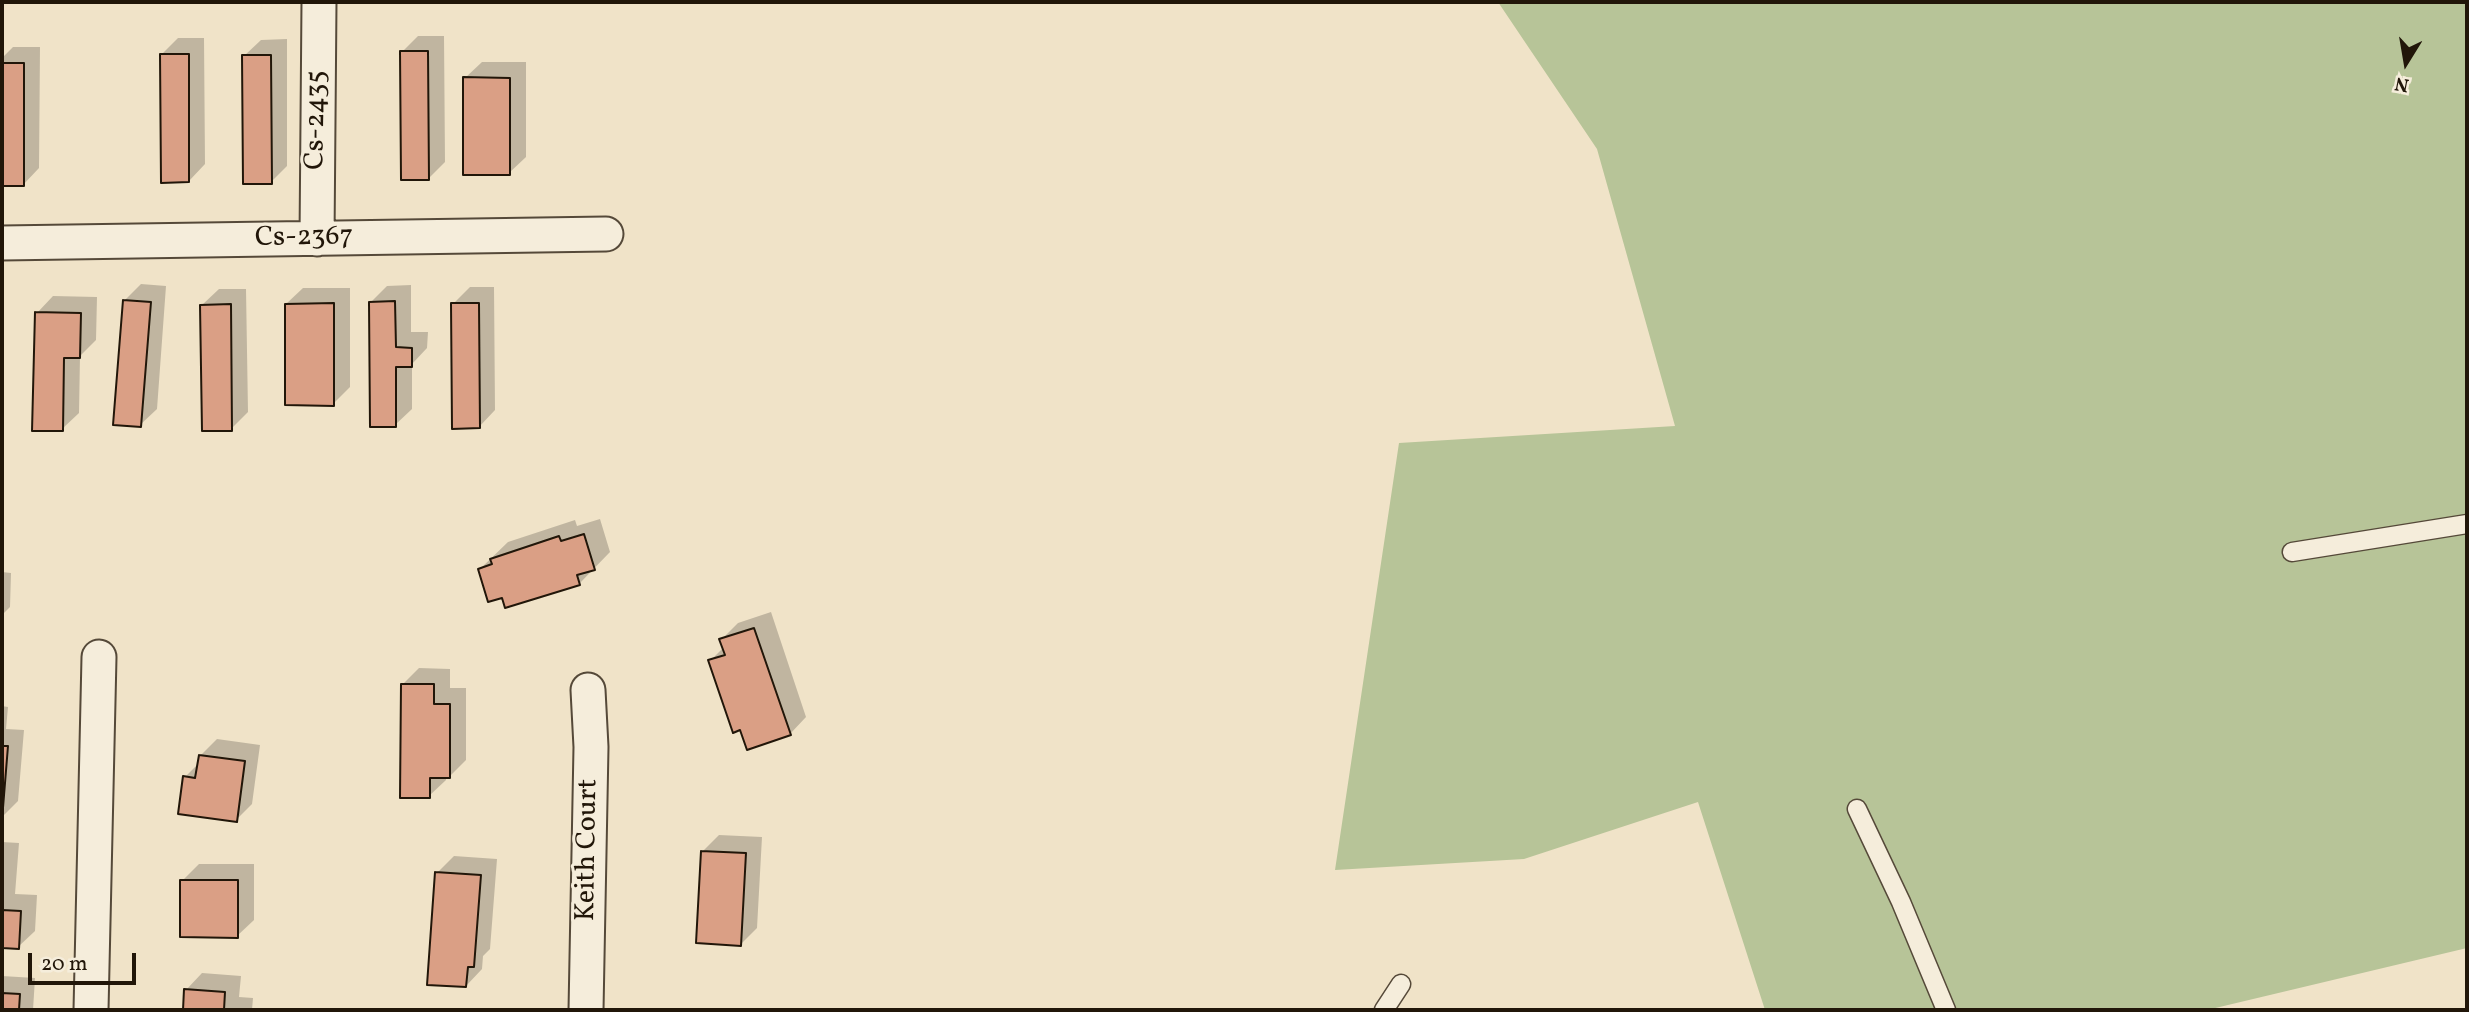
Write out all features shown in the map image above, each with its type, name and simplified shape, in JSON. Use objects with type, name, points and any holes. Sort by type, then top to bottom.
[{"type":"street","name":"Cs-2435","points":[[317,239],[319,2]]},
{"type":"street","name":"Cs-2367","points":[[2,243],[606,234]]},
{"type":"street","points":[[91,1010],[99,657]]},
{"type":"street","name":"Keith Court","points":[[586,1010],[590,747],[588,690]]},
{"type":"lane","points":[[2292,552],[2467,524]]},
{"type":"lane","points":[[1857,809],[1901,902],[1946,1010]]},
{"type":"lane","points":[[1384,1010],[1401,984]]},
{"type":"green space","points":[[1498,2],[2467,2],[2467,948],[2207,1010],[1765,1010],[1698,802],[1524,859],[1335,870],[1399,443],[1675,426],[1597,149]]},
{"type":"building","points":[[400,51],[428,51],[429,180],[401,180]]},
{"type":"building","points":[[160,54],[189,54],[189,182],[161,183]]},
{"type":"building","points":[[242,55],[271,55],[272,184],[243,184]]},
{"type":"building","points":[[2,63],[24,63],[24,186],[2,186]]},
{"type":"building","points":[[463,77],[510,78],[510,175],[463,175]]},
{"type":"building","points":[[123,300],[151,302],[141,427],[113,425]]},
{"type":"building","points":[[395,301],[396,347],[412,348],[412,367],[396,367],[396,427],[370,427],[369,302]]},
{"type":"building","points":[[334,303],[334,406],[285,405],[285,304]]},
{"type":"building","points":[[451,303],[479,303],[480,428],[452,429]]},
{"type":"building","points":[[231,304],[232,431],[202,431],[200,305]]},
{"type":"building","points":[[35,312],[81,313],[80,358],[64,358],[63,431],[32,431]]},
{"type":"building","points":[[584,534],[595,570],[577,575],[580,585],[505,608],[502,598],[488,602],[478,569],[492,564],[490,559],[559,536],[561,541]]},
{"type":"building","points":[[754,628],[791,735],[747,750],[740,730],[733,733],[708,660],[725,655],[719,639]]},
{"type":"building","points":[[401,684],[434,684],[434,704],[450,704],[450,778],[430,778],[430,798],[400,798]]},
{"type":"building","points":[[2,746],[8,746],[2,820]]},
{"type":"building","points":[[199,755],[245,761],[237,822],[178,814],[183,776],[195,778]]},
{"type":"building","points":[[701,851],[746,853],[741,946],[696,943]]},
{"type":"building","points":[[435,872],[481,875],[474,967],[468,967],[466,987],[427,985]]},
{"type":"building","points":[[180,880],[238,880],[238,938],[180,937]]},
{"type":"building","points":[[2,910],[21,911],[19,949],[2,948]]},
{"type":"building","points":[[184,989],[225,992],[224,1010],[183,1010]]},
{"type":"building","points":[[2,993],[20,994],[19,1010],[2,1010]]}]
